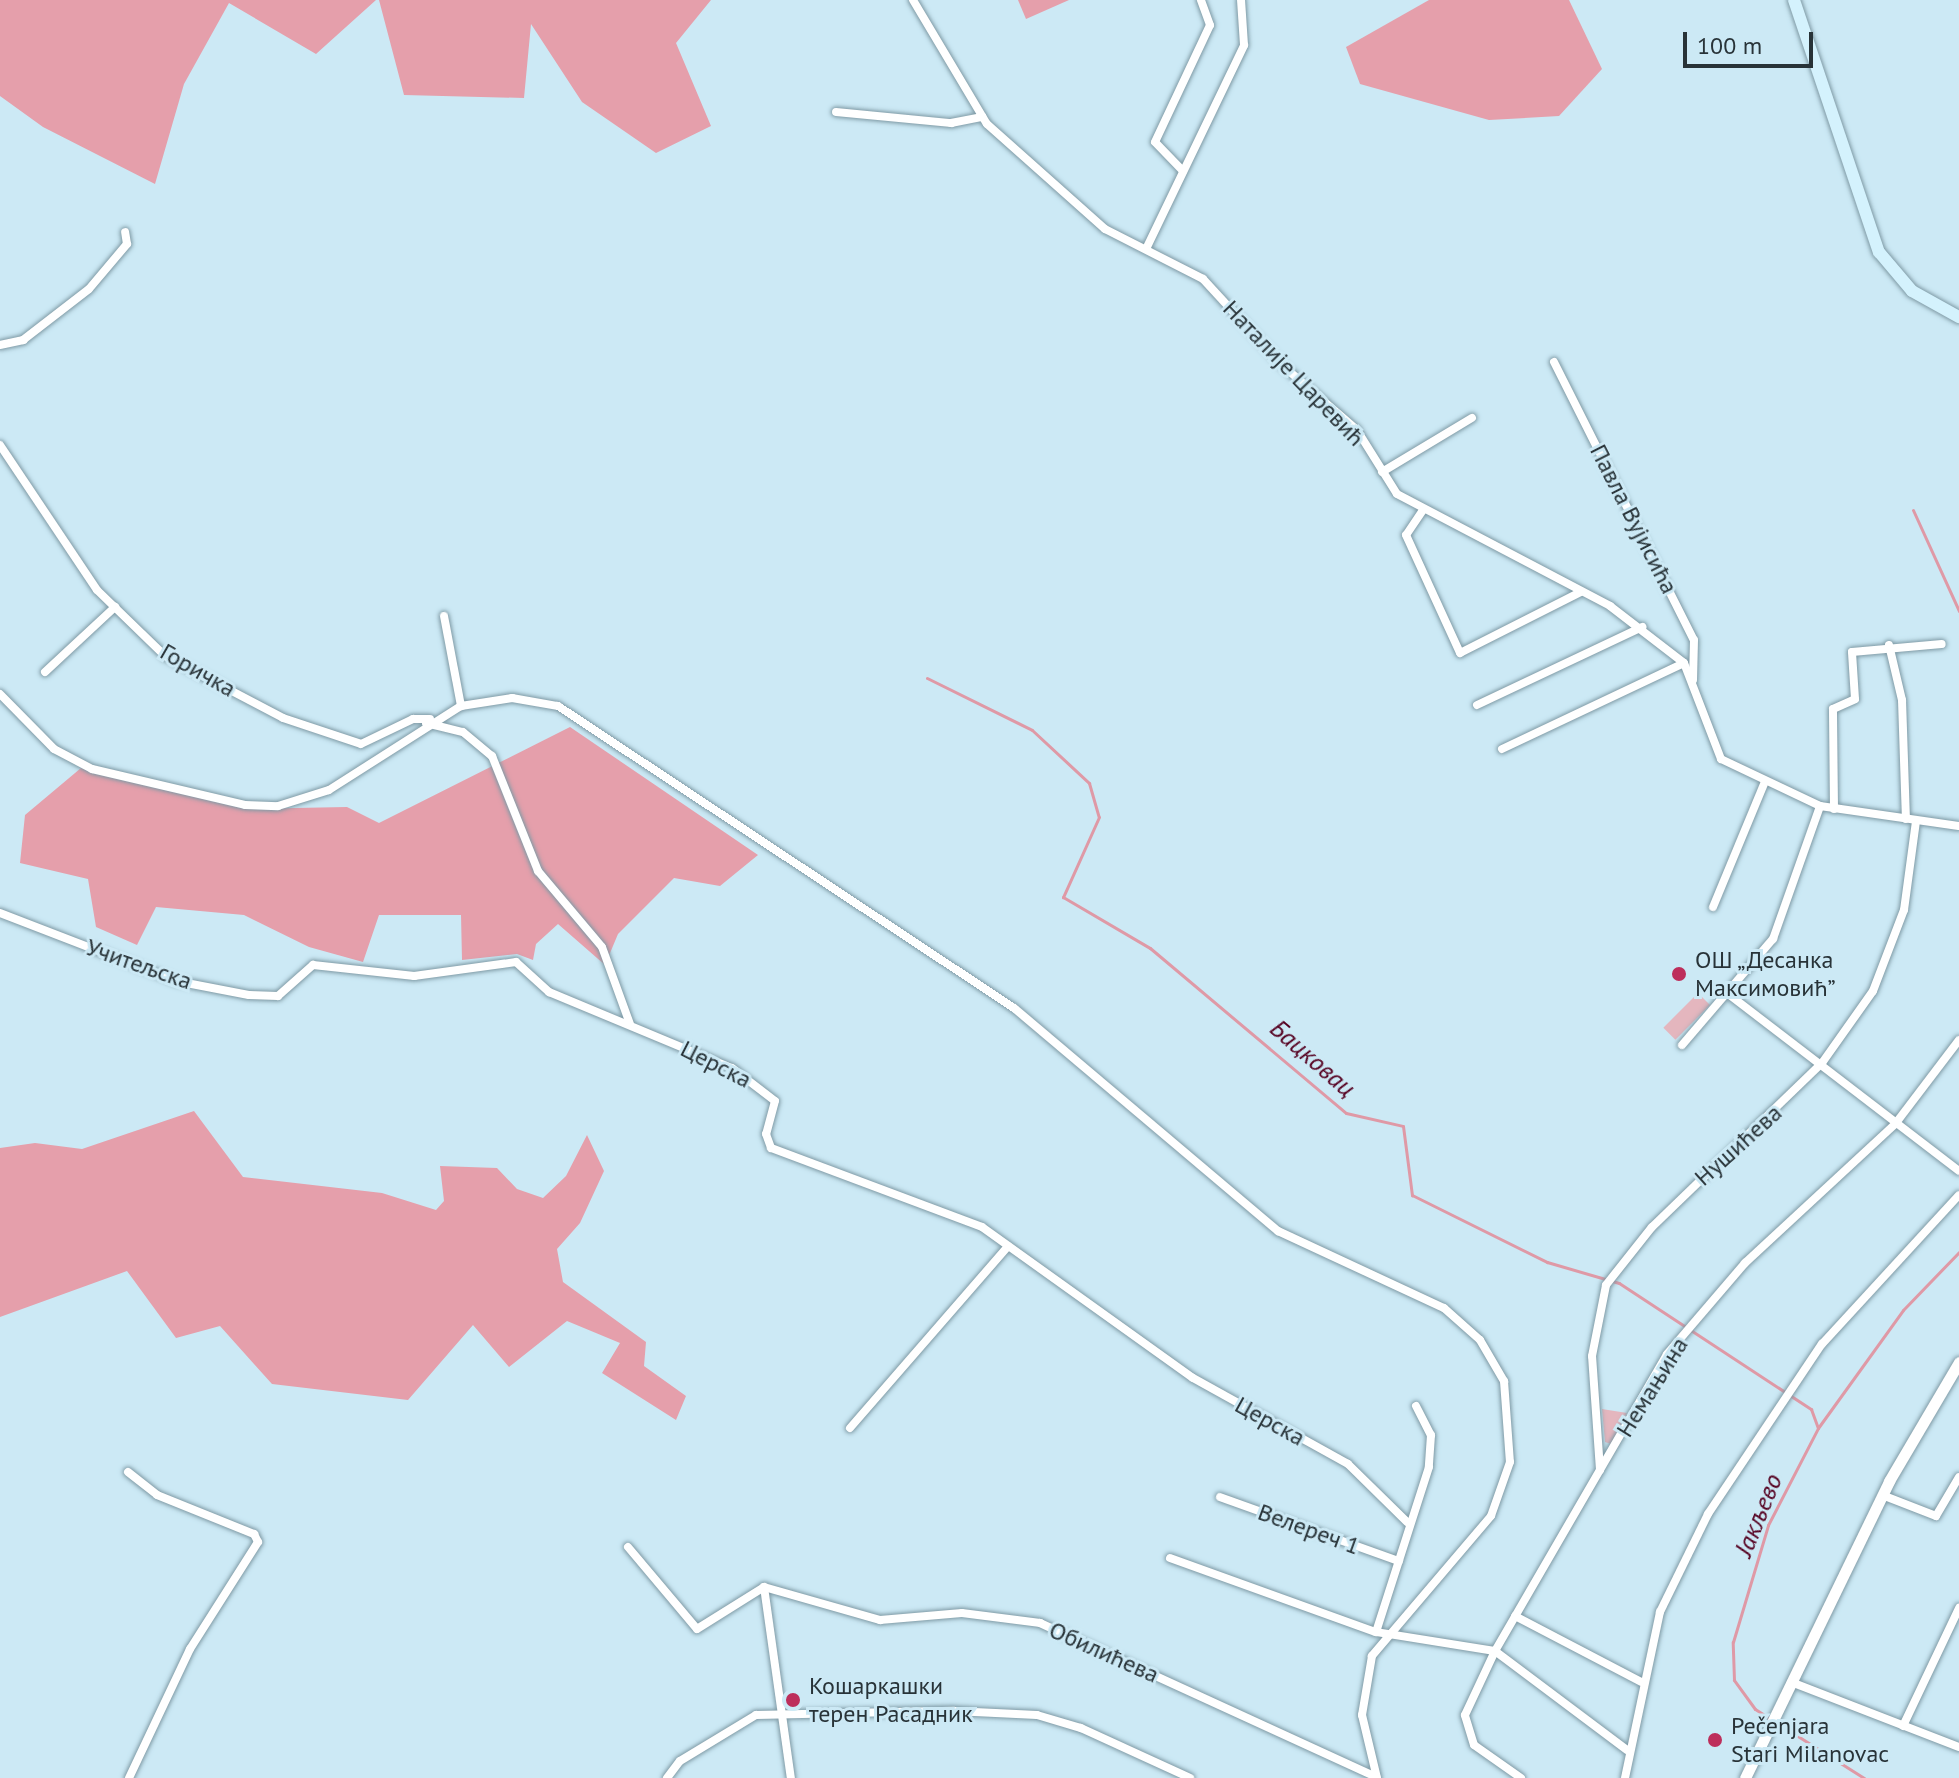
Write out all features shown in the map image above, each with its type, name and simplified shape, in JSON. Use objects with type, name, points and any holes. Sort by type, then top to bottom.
[{"type":"main road","points":[[1794,0],[1879,252],[1912,291],[1959,317]]},
{"type":"street","name":"Наталије Царевић","points":[[913,0],[982,117],[1105,229],[1147,247],[1203,279],[1282,365],[1357,430],[1397,494],[1642,627],[1684,663],[1693,681],[1708,742],[1721,759],[1764,784],[1820,806],[1959,826]]},
{"type":"street","points":[[1183,171],[1155,142],[1210,25],[1201,0]]},
{"type":"street","points":[[1147,247],[1244,45],[1241,0]]},
{"type":"street","points":[[836,112],[890,120],[982,117]]},
{"type":"street","points":[[0,345],[23,340],[89,289],[127,244],[125,232]]},
{"type":"street","name":"Павла Вујисића","points":[[1554,362],[1694,640],[1693,681]]},
{"type":"street","points":[[1382,472],[1472,418]]},
{"type":"street","name":"Горичка","points":[[0,445],[115,607],[165,656],[283,718],[361,744],[413,719],[428,721]]},
{"type":"street","points":[[1423,510],[1406,535],[1460,653],[1581,592]]},
{"type":"street","points":[[45,672],[115,607]]},
{"type":"street","points":[[444,616],[461,706]]},
{"type":"street","points":[[1477,705],[1642,627]]},
{"type":"street","points":[[1834,809],[1833,709],[1855,699],[1852,652],[1889,645],[1942,644]]},
{"type":"street","points":[[1889,645],[1902,700],[1906,819]]},
{"type":"street","points":[[1502,749],[1684,663]]},
{"type":"street","points":[[0,694],[54,749],[92,769],[245,805],[278,806],[329,790],[428,721],[461,706],[512,698],[575,715],[1014,1008],[1278,1231],[1420,1295],[1480,1340],[1509,1403],[1505,1488],[1474,1540],[1380,1634]]},
{"type":"street","points":[[428,721],[463,732],[492,756],[538,871],[602,947],[630,1024]]},
{"type":"street","points":[[1713,907],[1764,784]]},
{"type":"street","points":[[1682,1045],[1731,996],[1773,939],[1820,806]]},
{"type":"street","name":"Нушићева","points":[[1600,1471],[1593,1342],[1611,1274],[1822,1063],[1873,991],[1904,910],[1916,821]]},
{"type":"street","name":"Учитељска","points":[[0,913],[176,981],[249,995],[278,996],[313,965],[414,976]]},
{"type":"street","name":"Церска","points":[[414,976],[516,962],[549,992],[732,1068],[770,1094],[771,1148],[955,1213],[1008,1246],[1193,1378],[1348,1464],[1407,1522]]},
{"type":"street","points":[[1731,996],[1959,1171]]},
{"type":"street","name":"Немањина","points":[[1521,1778],[1474,1745],[1465,1715],[1495,1651],[1600,1471],[1691,1326],[1745,1263],[1896,1123],[1959,1040]]},
{"type":"street","points":[[1625,1778],[1627,1750],[1641,1682],[1660,1612],[1708,1514],[1790,1389],[1959,1195]]},
{"type":"street","points":[[850,1428],[1008,1246]]},
{"type":"street","points":[[1745,1778],[1882,1495],[1959,1362]]},
{"type":"street","points":[[1377,1777],[1362,1715],[1364,1682],[1380,1634],[1407,1522],[1429,1467],[1431,1435],[1416,1406]]},
{"type":"street","points":[[128,1472],[157,1495],[254,1534],[258,1542],[190,1649],[129,1778]]},
{"type":"street","points":[[1882,1495],[1936,1516],[1959,1477]]},
{"type":"street","name":"Велереч 1","points":[[1220,1497],[1399,1561]]},
{"type":"street","points":[[628,1547],[697,1629],[764,1587],[777,1720],[791,1778]]},
{"type":"street","points":[[1170,1558],[1380,1634],[1495,1651],[1627,1750]]},
{"type":"street","name":"Обилићева","points":[[764,1587],[880,1620],[962,1613],[1040,1623],[1377,1777]]},
{"type":"street","points":[[1903,1726],[1959,1608]]},
{"type":"street","points":[[1515,1616],[1641,1682]]},
{"type":"street","points":[[1791,1682],[1959,1747]]},
{"type":"street","points":[[667,1778],[724,1731],[756,1715],[777,1720],[954,1711],[1037,1715],[1190,1778]]},
{"type":"shaded area","points":[[0,0],[376,0],[316,54],[229,3],[184,84],[155,184],[43,127],[0,96]]},
{"type":"shaded area","points":[[379,0],[711,0],[676,43],[711,126],[656,153],[582,102],[531,24],[524,98],[404,95]]},
{"type":"shaded area","points":[[1018,0],[1069,0],[1026,19]]},
{"type":"shaded area","points":[[1429,0],[1569,0],[1602,69],[1559,116],[1489,120],[1360,84],[1346,47]]},
{"type":"shaded area","points":[[570,727],[758,855],[720,886],[674,878],[618,934],[605,965],[558,924],[536,944],[533,960],[517,954],[462,960],[461,915],[379,915],[363,962],[309,947],[244,915],[156,907],[137,945],[96,927],[88,879],[20,863],[25,815],[81,768],[245,809],[347,807],[379,823]]},
{"type":"shaded area","points":[[1698,993],[1710,1005],[1675,1040],[1663,1028]]},
{"type":"shaded area","points":[[194,1111],[243,1177],[382,1193],[436,1210],[444,1201],[440,1166],[497,1168],[517,1189],[543,1198],[566,1176],[587,1135],[604,1171],[580,1223],[557,1249],[563,1282],[646,1342],[644,1366],[686,1396],[676,1420],[602,1373],[620,1343],[567,1321],[509,1367],[473,1325],[408,1400],[272,1384],[220,1326],[176,1338],[127,1271],[0,1317],[0,1148],[35,1143],[82,1149]]},
{"type":"shaded area","points":[[1602,1409],[1627,1413],[1611,1444],[1605,1442]]},
{"type":"waterway","name":"Јакљево","points":[[1913,510],[1959,611]]},
{"type":"waterway","name":"Бацковац","points":[[927,678],[1032,730],[1089,783],[1099,817],[1063,897],[1150,948],[1346,1113],[1403,1126],[1412,1195],[1547,1262],[1619,1283],[1811,1409],[1818,1428]]},
{"type":"waterway","name":"Јакљево","points":[[1864,1778],[1755,1709],[1734,1680],[1733,1642],[1768,1525],[1818,1428],[1903,1310],[1959,1252]]},
{"type":"place","name":"ОШ „Десанка Максимовић”","points":[[1679,974]]},
{"type":"place","name":"Кошаркашки терен Расадник","points":[[793,1700]]},
{"type":"place","name":"Pečenjara Stari Milanovac","points":[[1715,1740]]}]
